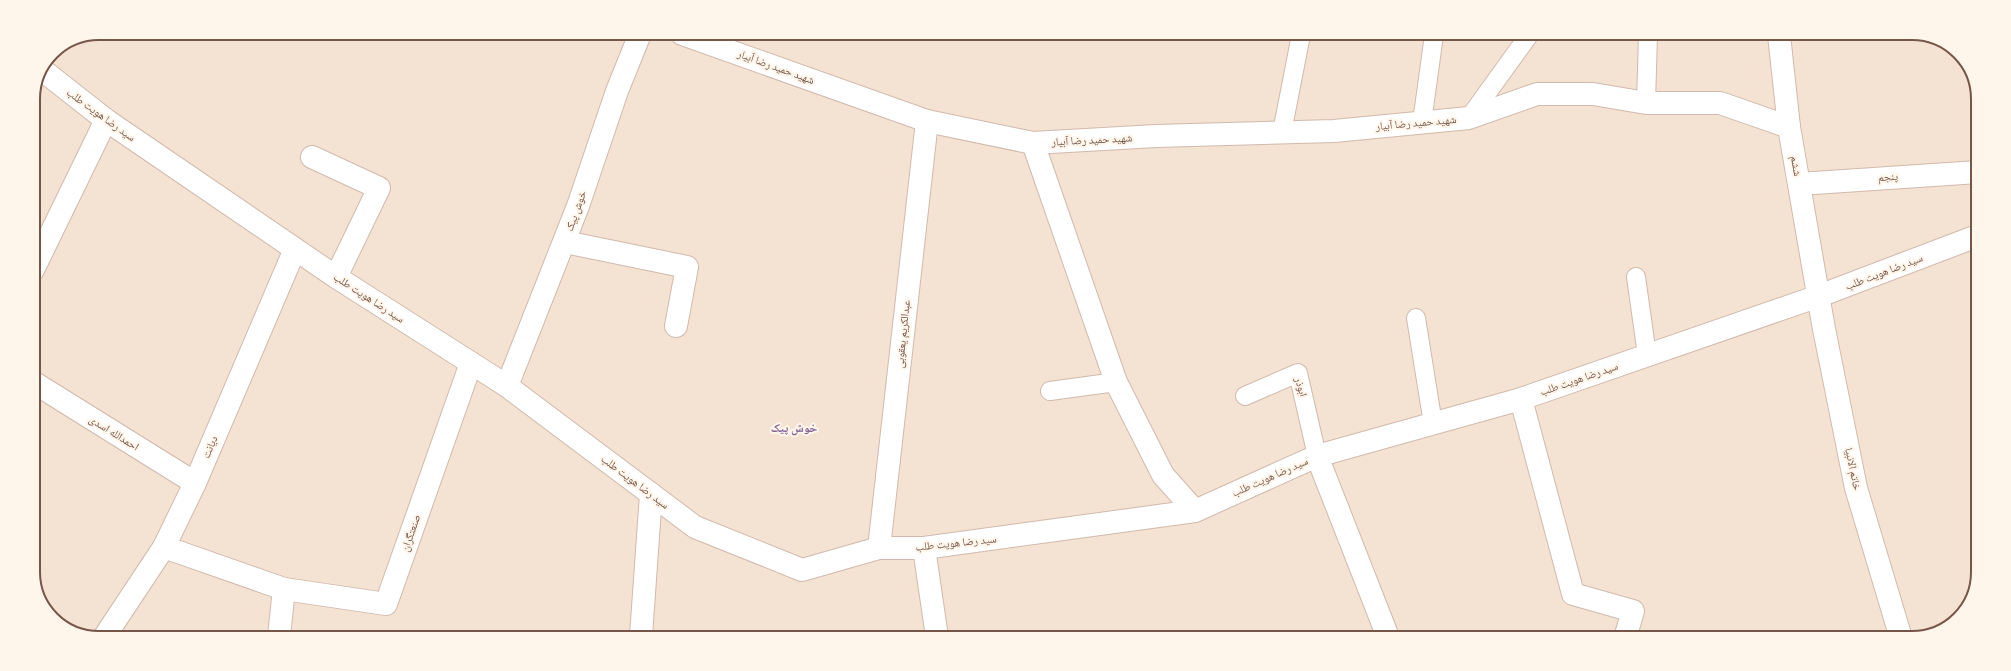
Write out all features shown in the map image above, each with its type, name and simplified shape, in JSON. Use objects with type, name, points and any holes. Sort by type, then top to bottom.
[{"type":"street","name":"خوش پیک","points":[[507,386],[565,242],[617,91],[638,40]]},
{"type":"street","name":"شهید حمید رضا آبیار","points":[[699,40],[927,121],[1033,143],[1156,136],[1334,131],[1469,118],[1537,94],[1593,94],[1646,103],[1720,103],[1790,127]]},
{"type":"street","name":"ششم","points":[[1780,40],[1790,127],[1819,296]]},
{"type":"street","name":"سید رضا هویت طلب","points":[[46,73],[106,120],[336,277],[507,386],[695,527],[802,570],[879,548],[924,548],[1195,512],[1316,456],[1521,399],[1819,296],[1971,238]]},
{"type":"street","points":[[40,256],[106,120]]},
{"type":"street","name":"عبدالکریم یعقوبی","points":[[879,548],[927,121]]},
{"type":"street","name":"شهید حمید رضا آبیار","points":[[1033,143],[1116,382],[1163,475],[1195,512]]},
{"type":"street","points":[[312,157],[379,188],[336,277]]},
{"type":"street","name":"پنجم","points":[[1799,184],[1971,172]]},
{"type":"street","points":[[565,242],[687,267],[676,326]]},
{"type":"street","name":"دیانت","points":[[108,631],[164,547],[195,483],[295,249]]},
{"type":"street","name":"خاتم الانبیا","points":[[1819,296],[1824,329],[1856,488],[1899,631]]},
{"type":"street","name":"صنعتگران","points":[[164,547],[284,589],[386,604],[471,363]]},
{"type":"street","name":"احمدالله اسدی","points":[[40,386],[195,483]]},
{"type":"street","points":[[1521,399],[1574,594],[1632,611],[1627,631]]},
{"type":"street","points":[[1316,456],[1386,631]]},
{"type":"street","points":[[641,631],[651,494]]},
{"type":"street","points":[[924,548],[936,631]]},
{"type":"street","points":[[280,631],[284,589]]},
{"type":"lane","points":[[1282,132],[1300,40]]},
{"type":"lane","points":[[1422,122],[1433,40]]},
{"type":"lane","points":[[1469,118],[1525,40]]},
{"type":"lane","points":[[1646,103],[1648,40]]},
{"type":"lane","points":[[1636,277],[1647,355]]},
{"type":"lane","points":[[1416,318],[1433,424]]},
{"type":"lane","name":"ابوذر","points":[[1245,396],[1298,373],[1316,456]]},
{"type":"lane","points":[[1050,391],[1116,382]]},
{"type":"shaded area","points":[[1912,40],[1927,42],[1945,50],[1959,63],[1968,80],[1971,95],[1971,572],[1967,595],[1954,614],[1948,619],[1931,628],[1912,631],[99,631],[84,629],[66,621],[52,608],[43,591],[40,576],[40,99],[44,76],[57,57],[76,44],[88,41]]},
{"type":"district","name":"خوش پیک","points":[[794,428]]}]
